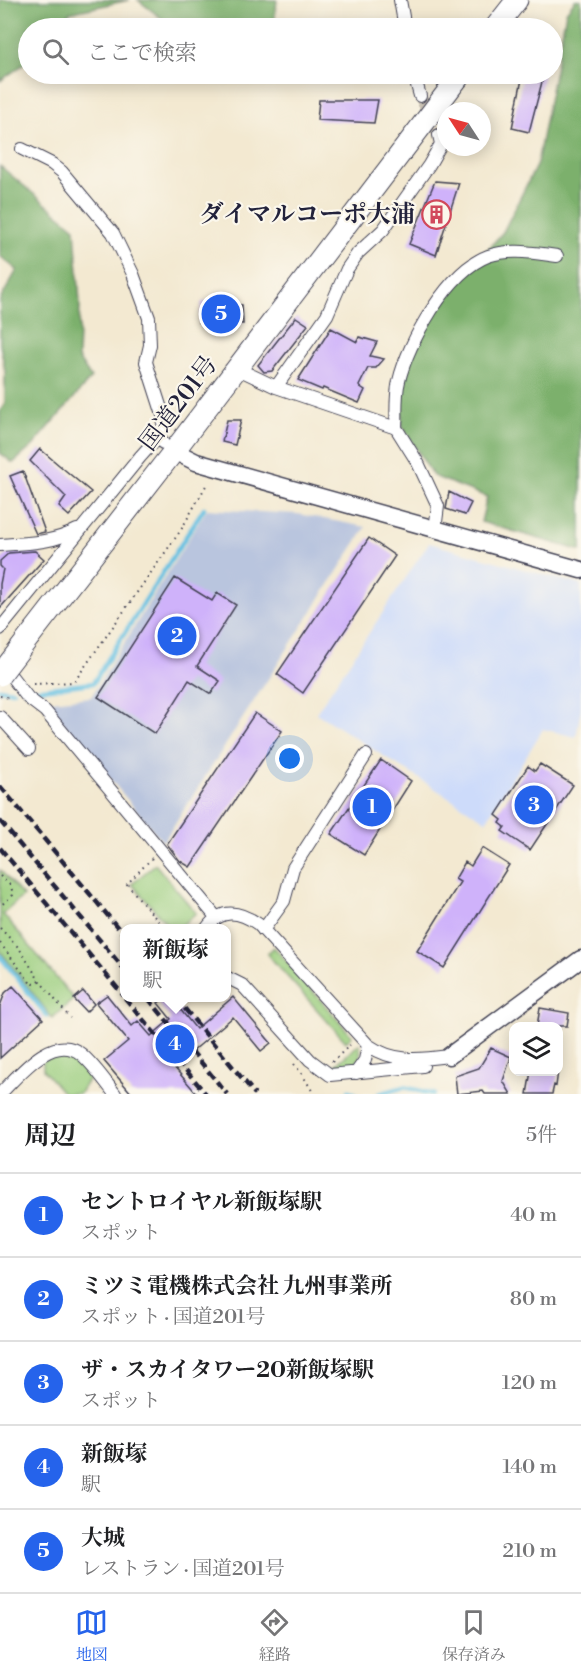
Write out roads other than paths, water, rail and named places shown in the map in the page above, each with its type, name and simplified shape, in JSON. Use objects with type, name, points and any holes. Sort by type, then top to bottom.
[{"type":"highway","points":[[503,18],[517,0]]},
{"type":"highway","name":"国道201号","points":[[9,680],[30,636],[166,445],[236,368],[453,84]]},
{"type":"street","points":[[400,0],[403,18]]},
{"type":"street","points":[[417,84],[420,96]]},
{"type":"street","points":[[22,149],[63,172],[113,233],[134,274],[149,318],[150,345],[146,362],[163,415],[166,445]]},
{"type":"street","points":[[276,387],[327,315],[347,269],[358,253],[383,230],[437,151]]},
{"type":"street","points":[[435,530],[438,506],[418,463],[396,428],[398,384],[405,356],[445,292],[465,270],[487,256],[513,251],[557,256]]},
{"type":"street","points":[[236,368],[276,387],[396,428]]},
{"type":"street","points":[[0,629],[83,526],[166,445]]},
{"type":"street","points":[[166,445],[190,460],[581,570]]},
{"type":"street","points":[[0,545],[47,541],[64,536],[83,526]]},
{"type":"street","points":[[0,661],[9,680],[45,711],[216,917]]},
{"type":"street","points":[[0,717],[29,749]]},
{"type":"street","points":[[263,930],[284,901],[293,868],[366,755]]},
{"type":"street","points":[[210,924],[216,917],[231,914],[249,918],[263,930],[362,1042],[405,1060],[449,1056]]},
{"type":"street","points":[[231,980],[242,985],[322,1071],[337,1076],[411,1068],[449,1056],[581,959]]},
{"type":"street","points":[[356,1073],[365,1060],[362,1042]]},
{"type":"street","points":[[0,1094],[50,1049],[65,1047],[80,1053],[116,1094]]},
{"type":"waterway","points":[[32,690],[93,683],[204,508]]},
{"type":"waterway","points":[[0,689],[13,691]]},
{"type":"waterway","points":[[0,956],[47,1016]]},
{"type":"waterway","points":[[379,1094],[404,1087],[434,1094]]},
{"type":"waterway","points":[[349,1091],[355,1094]]},
{"type":"tunnel","points":[[420,96],[437,131]]},
{"type":"railway","points":[[0,786],[120,930]]},
{"type":"railway","points":[[0,821],[120,964]]},
{"type":"railway","points":[[0,848],[120,991]]},
{"type":"railway","points":[[128,1002],[206,1094]]},
{"type":"railway","points":[[151,1002],[227,1094]]},
{"type":"railway","points":[[179,1002],[255,1094]]},
{"type":"place","name":"ダイマルコーポ大浦","points":[[436,214]]},
{"type":"place","name":"大城","points":[[221,314]]},
{"type":"place","name":"ミツミ電機株式会社 九州事業所","points":[[177,636]]},
{"type":"place","name":"ザ・スカイタワー20新飯塚駅","points":[[534,805]]},
{"type":"place","name":"セントロイヤル新飯塚駅","points":[[372,807]]},
{"type":"place","name":"新飯塚","points":[[175,1044]]}]
